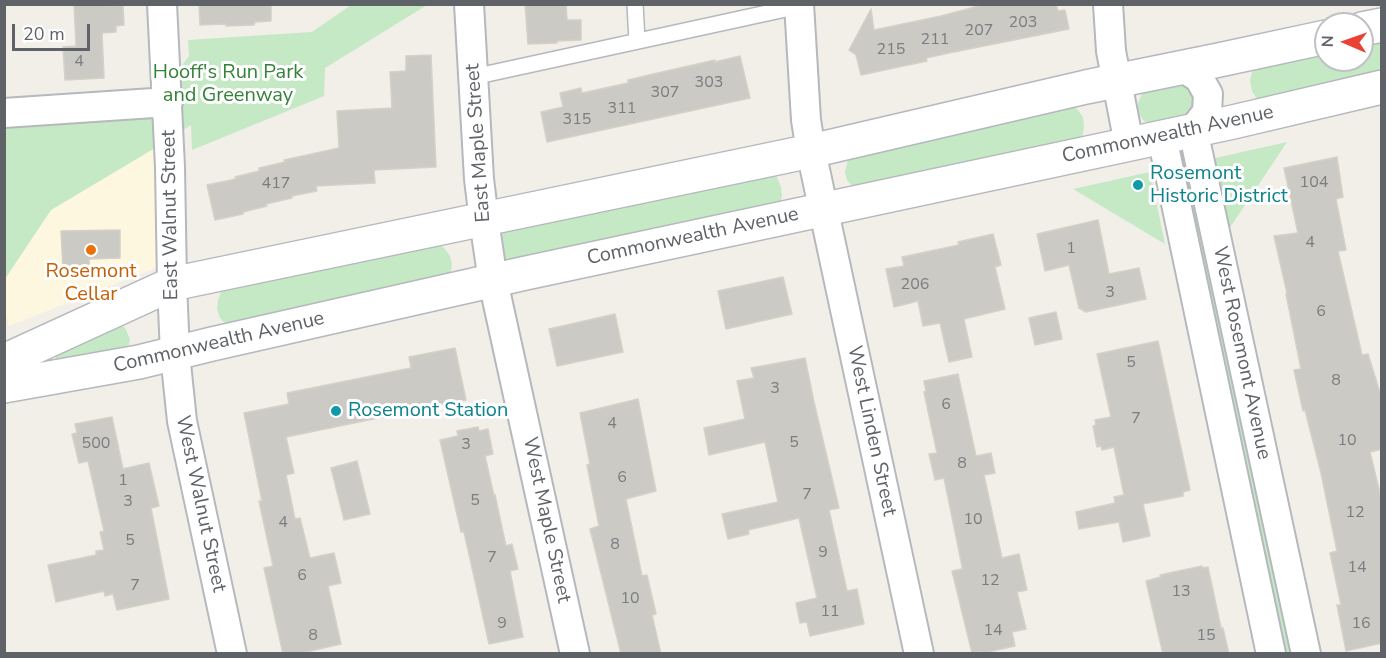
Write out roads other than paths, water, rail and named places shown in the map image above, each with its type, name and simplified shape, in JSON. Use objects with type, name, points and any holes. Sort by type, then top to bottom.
[{"type":"street","name":"East Walnut Street","points":[[162,4],[168,102],[175,354]]},
{"type":"street","name":"East Maple Street","points":[[469,4],[479,179],[483,220],[494,281]]},
{"type":"street","points":[[1108,4],[1111,51],[1129,144]]},
{"type":"street","name":"West Linden Street","points":[[802,5],[806,120],[811,152],[919,654]]},
{"type":"street","points":[[4,361],[172,284],[811,152],[1117,80],[1314,40]]},
{"type":"street","points":[[1177,134],[1207,112],[1208,94],[1199,78],[1182,67]]},
{"type":"street","name":"Commonwealth Avenue","points":[[4,386],[175,354],[494,281],[1177,134],[1382,87]]},
{"type":"street","points":[[4,113],[168,102]]},
{"type":"street","name":"West Rosemont Avenue","points":[[1177,134],[1271,654]]},
{"type":"street","name":"West Rosemont Avenue","points":[[1177,134],[1306,654]]},
{"type":"street","name":"West Maple Street","points":[[494,281],[575,654]]},
{"type":"street","name":"West Walnut Street","points":[[175,354],[182,421],[232,654]]},
{"type":"lane","points":[[635,4],[637,41]]},
{"type":"lane","points":[[473,76],[802,5]]},
{"type":"place","name":"Rosemont Historic District","points":[[1138,185]]},
{"type":"place","name":"Rosemont Cellar","points":[[91,250]]},
{"type":"place","name":"Rosemont Station","points":[[336,411]]},
{"type":"park label","name":"Hooff's Run Park and Greenway","points":[[228,84]]}]
